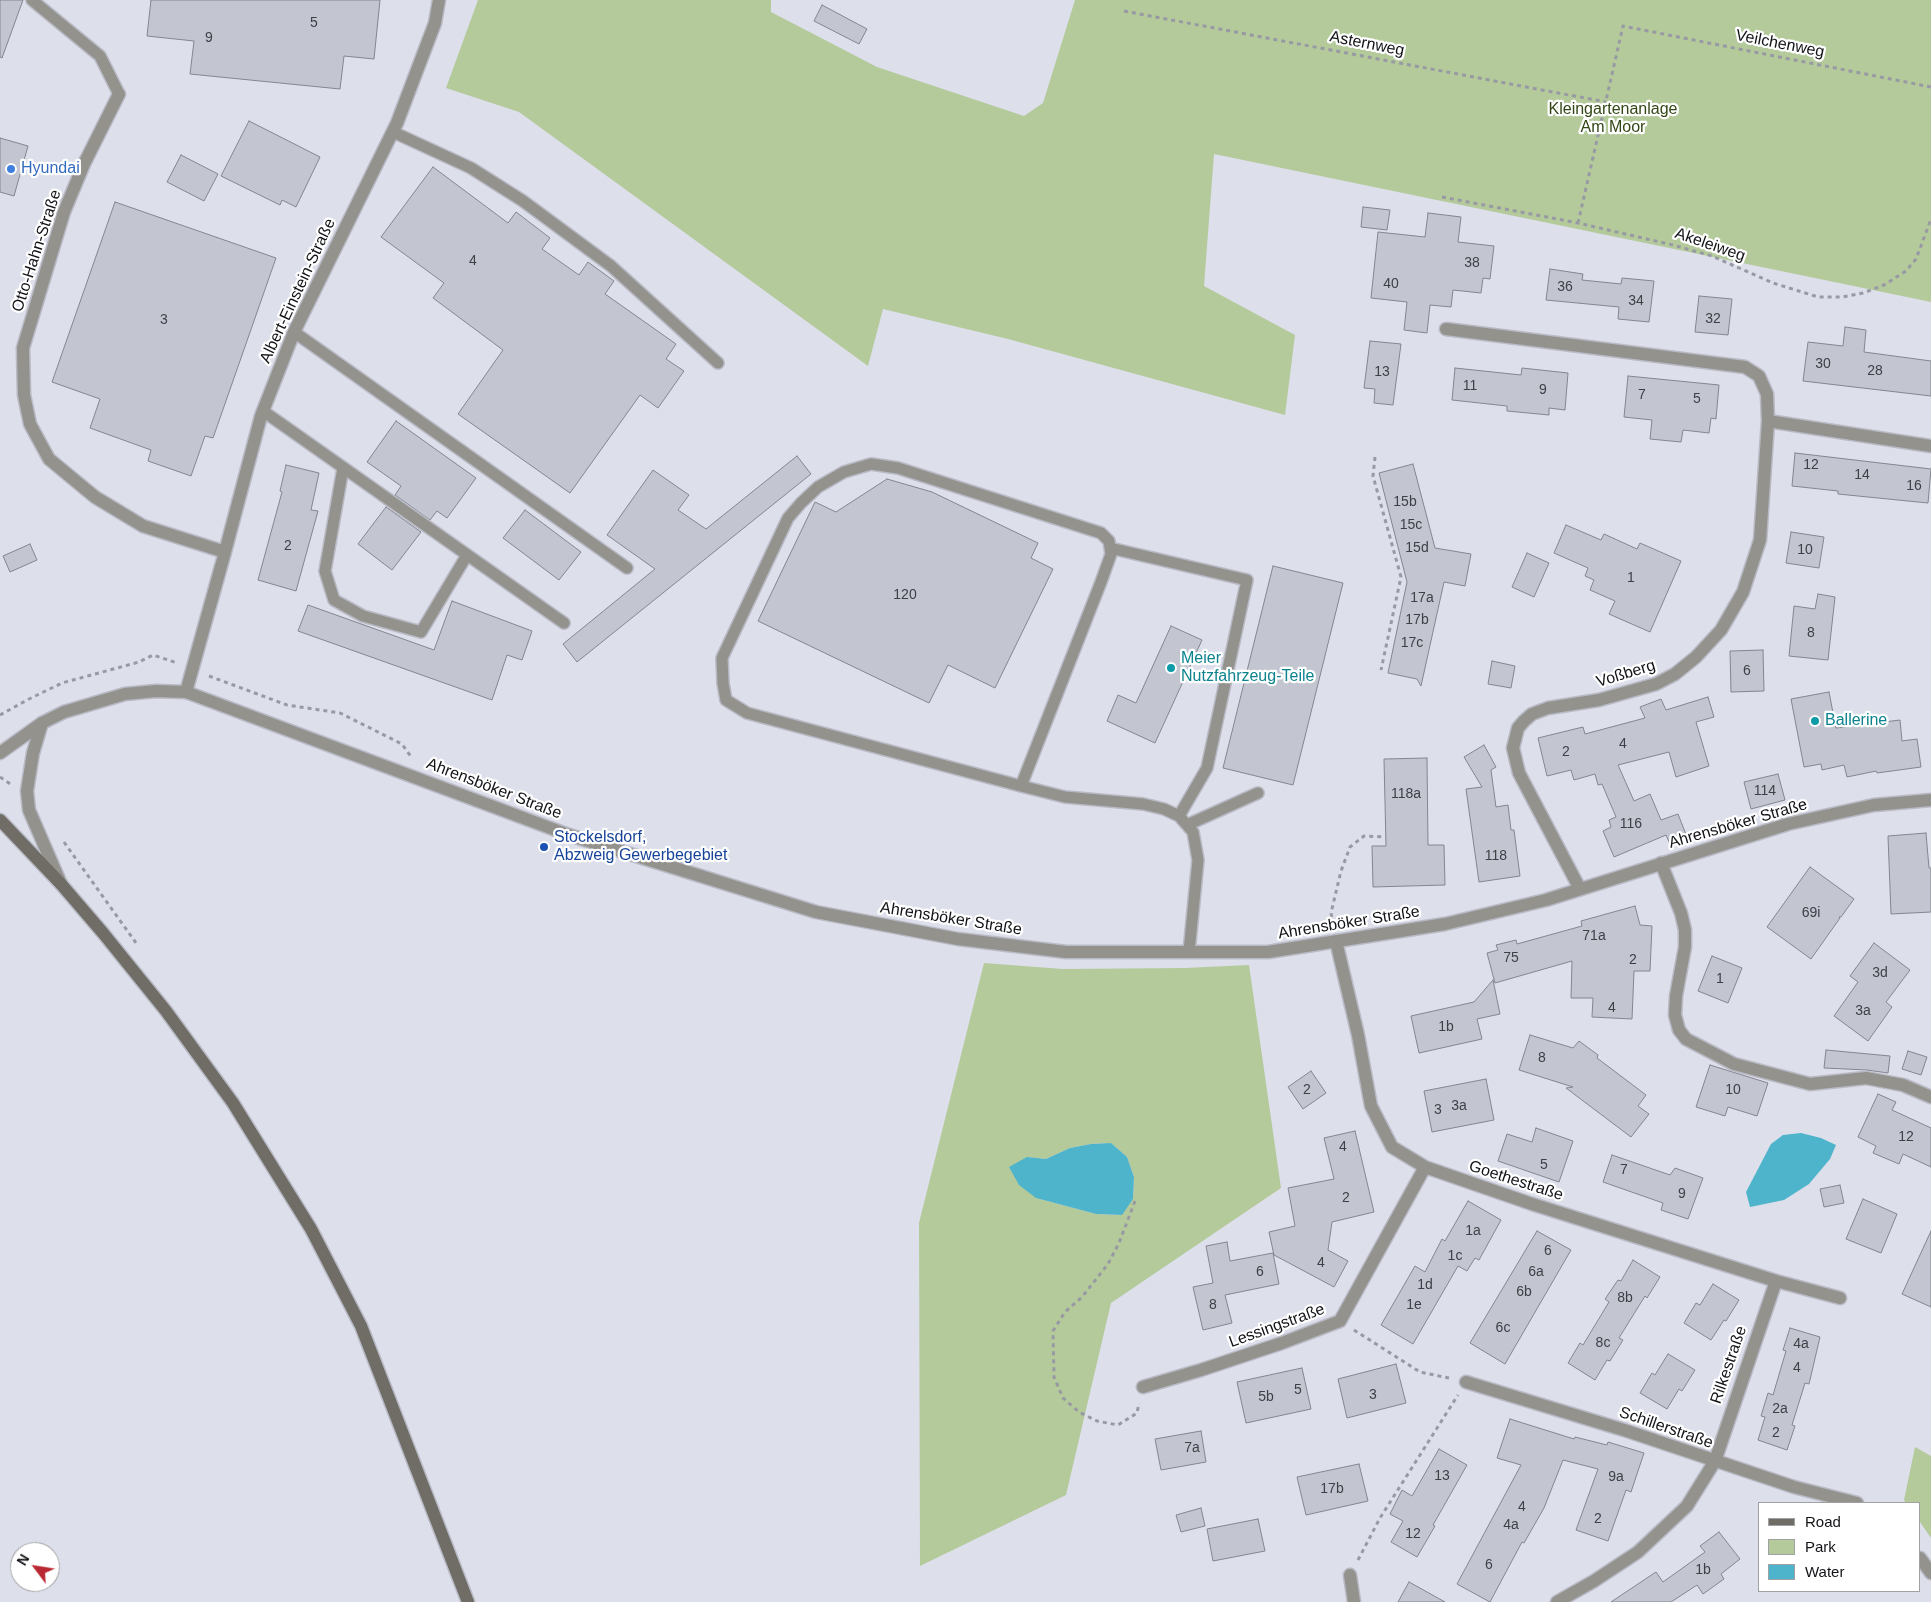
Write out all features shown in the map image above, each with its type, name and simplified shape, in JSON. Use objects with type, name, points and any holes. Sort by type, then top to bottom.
[{"type":"main road","points":[[0,820],[61,884],[166,1011],[227,1095],[311,1228],[361,1326],[468,1602]]},
{"type":"street","name":"Albert-Einstein-Straße","points":[[186,692],[226,552],[263,411],[294,332],[393,132],[435,23],[439,0]]},
{"type":"street","name":"Otto-Hahn-Straße","points":[[118,94],[84,164],[64,212],[23,348],[24,395],[30,424],[49,459],[95,498],[143,526],[226,552]]},
{"type":"street","name":"Voßberg","points":[[1446,329],[1746,367],[1760,376],[1767,394],[1768,421],[1760,540],[1743,592],[1721,630],[1696,658],[1675,674],[1656,684],[1599,700],[1548,708],[1532,714],[1518,728],[1513,748],[1519,774],[1580,889]]},
{"type":"street","points":[[1768,421],[1931,446]]},
{"type":"street","name":"Ahrensböker Straße","points":[[0,753],[42,723],[64,712],[125,694],[156,690],[186,692],[569,835],[816,912],[958,940],[1066,952],[1268,952],[1445,924],[1546,900],[1788,824],[1874,805],[1931,800]]},
{"type":"street","points":[[42,723],[32,753],[27,791],[29,810],[61,884]]},
{"type":"street","points":[[1662,864],[1678,904],[1685,930],[1685,947],[1676,996],[1675,1015],[1680,1030],[1686,1039],[1734,1064],[1810,1084],[1866,1078],[1903,1085],[1931,1096]]},
{"type":"street","name":"Goethestraße","points":[[1336,941],[1358,1035],[1371,1106],[1392,1147],[1425,1167],[1776,1281],[1840,1298]]},
{"type":"street","name":"Lessingstraße","points":[[1143,1387],[1282,1343],[1340,1321],[1425,1167]]},
{"type":"street","name":"Rilkestraße","points":[[1557,1602],[1638,1552],[1687,1506],[1715,1461],[1776,1281]]},
{"type":"street","name":"Schillerstraße","points":[[1466,1382],[1624,1430],[1794,1487],[1853,1502]]},
{"type":"street","points":[[1921,1559],[1931,1573]]},
{"type":"street","points":[[1350,1576],[1354,1602]]},
{"type":"lane","points":[[32,0],[100,56],[118,94]]},
{"type":"lane","points":[[393,132],[470,168],[523,201],[611,266],[718,363]]},
{"type":"lane","points":[[294,332],[627,568]]},
{"type":"lane","points":[[263,411],[564,623]]},
{"type":"lane","points":[[1021,786],[1101,582],[1111,554],[1109,541],[1102,533],[898,468],[871,464],[844,472],[818,487],[788,518],[722,658],[722,683],[726,700],[748,713],[1021,786],[1065,797],[1143,804],[1164,809],[1183,821],[1193,832],[1198,860],[1189,952]]},
{"type":"lane","points":[[343,468],[325,571],[334,600],[363,616],[421,632],[467,555]]},
{"type":"lane","points":[[1110,548],[1247,580],[1207,768],[1183,821]]},
{"type":"lane","points":[[1183,821],[1258,793]]},
{"type":"path","name":"Asternweg","points":[[1124,11],[1606,102]]},
{"type":"path","name":"Veilchenweg","points":[[1606,102],[1623,26],[1931,87]]},
{"type":"path","points":[[1578,223],[1606,102]]},
{"type":"path","name":"Akeleiweg","points":[[1442,197],[1646,238],[1712,256],[1774,283],[1818,297],[1842,297],[1863,293],[1884,285],[1906,271],[1916,259],[1931,219]]},
{"type":"path","points":[[1375,457],[1374,476],[1401,577],[1381,670]]},
{"type":"path","points":[[1336,941],[1331,913],[1341,871],[1350,847],[1364,836],[1386,837]]},
{"type":"path","points":[[1135,1201],[1119,1243],[1108,1264],[1082,1297],[1065,1312],[1053,1331],[1054,1377],[1063,1398],[1079,1412],[1097,1421],[1118,1425],[1137,1413],[1143,1387]]},
{"type":"path","points":[[1340,1321],[1420,1372],[1466,1382],[1380,1518],[1350,1576]]},
{"type":"green space","name":"Kleingartenanlage Am Moor","points":[[478,0],[771,0],[771,12],[877,67],[1024,116],[1043,103],[1075,0],[1931,0],[1931,302],[1214,154],[1204,286],[1295,335],[1285,415],[1008,339],[883,309],[868,366],[519,112],[446,88]]},
{"type":"green space","points":[[984,963],[1063,969],[1185,968],[1249,965],[1281,1188],[1111,1303],[1066,1495],[920,1566],[919,1223]],"holes":[[[1111,1143],[1127,1157],[1134,1177],[1133,1199],[1121,1215],[1096,1214],[1036,1198],[1027,1157],[1046,1159],[1070,1148]]]},
{"type":"green space","points":[[1915,1447],[1931,1456],[1931,1538],[1921,1523],[1921,1502],[1905,1502],[1904,1500]]},
{"type":"water","points":[[1801,1133],[1821,1138],[1836,1145],[1830,1159],[1809,1184],[1784,1200],[1750,1207],[1746,1192],[1771,1144],[1783,1135]]},
{"type":"water","points":[[1111,1143],[1127,1157],[1134,1177],[1133,1199],[1122,1215],[1096,1214],[1036,1198],[1019,1185],[1009,1167],[1027,1157],[1046,1159],[1070,1148]]},
{"type":"building","points":[[0,0],[23,0],[2,58],[0,57]]},
{"type":"building","points":[[151,0],[380,0],[374,59],[344,56],[340,89],[190,74],[194,41],[147,36]]},
{"type":"building","points":[[822,5],[867,29],[859,44],[814,21]]},
{"type":"building","points":[[249,121],[320,157],[296,207],[282,200],[280,205],[221,176]]},
{"type":"building","name":"Hyundai","points":[[0,138],[28,146],[14,196],[0,192]]},
{"type":"building","points":[[181,155],[218,174],[204,201],[167,182]]},
{"type":"building","points":[[433,167],[508,223],[516,212],[550,238],[542,249],[579,275],[588,262],[614,281],[605,294],[676,344],[666,359],[684,371],[658,408],[640,395],[570,493],[458,414],[503,350],[433,298],[444,283],[381,237]]},
{"type":"building","points":[[115,202],[276,258],[213,438],[205,436],[191,476],[148,461],[151,450],[90,428],[100,399],[52,382]]},
{"type":"building","points":[[1363,207],[1390,210],[1387,230],[1361,227]]},
{"type":"building","points":[[1428,213],[1461,217],[1458,242],[1494,246],[1490,279],[1483,278],[1481,293],[1453,290],[1451,307],[1430,305],[1427,333],[1404,330],[1407,302],[1371,298],[1378,232],[1425,237]]},
{"type":"building","points":[[1550,269],[1583,274],[1582,280],[1621,284],[1622,278],[1654,281],[1649,322],[1618,319],[1619,307],[1546,300]]},
{"type":"building","points":[[1699,296],[1732,299],[1728,335],[1695,332]]},
{"type":"building","points":[[1845,327],[1866,330],[1864,352],[1931,361],[1931,396],[1803,381],[1808,342],[1843,346]]},
{"type":"building","points":[[1370,341],[1401,344],[1393,405],[1374,403],[1375,389],[1364,388]]},
{"type":"building","points":[[1455,368],[1521,375],[1522,368],[1568,373],[1565,410],[1549,408],[1549,415],[1507,411],[1507,406],[1452,400]]},
{"type":"building","points":[[1628,376],[1719,385],[1716,419],[1711,418],[1709,433],[1683,430],[1681,442],[1650,439],[1652,420],[1624,417]]},
{"type":"building","points":[[396,421],[476,478],[447,518],[437,511],[430,520],[395,495],[401,486],[367,462]]},
{"type":"building","points":[[1795,453],[1931,469],[1928,503],[1838,494],[1838,491],[1792,486]]},
{"type":"building","points":[[797,456],[811,474],[577,662],[563,644],[655,569],[607,535],[653,470],[689,495],[678,510],[706,529]]},
{"type":"building","points":[[1413,464],[1435,548],[1471,554],[1465,586],[1444,582],[1421,686],[1417,679],[1388,673],[1407,582],[1379,473]]},
{"type":"building","points":[[286,465],[319,473],[311,510],[318,511],[296,591],[258,580],[282,492],[280,491]]},
{"type":"building","points":[[887,479],[932,492],[1038,543],[1031,558],[1053,569],[995,688],[948,665],[929,703],[758,621],[815,502],[836,512]]},
{"type":"building","points":[[386,507],[421,532],[392,570],[358,544]]},
{"type":"building","points":[[525,510],[581,552],[559,580],[503,538]]},
{"type":"building","points":[[1566,525],[1601,540],[1604,534],[1637,549],[1640,543],[1681,561],[1650,632],[1609,614],[1615,601],[1590,590],[1594,580],[1585,576],[1588,568],[1554,553]]},
{"type":"building","points":[[1791,532],[1824,537],[1819,568],[1786,563]]},
{"type":"building","points":[[30,544],[37,560],[10,572],[3,556]]},
{"type":"building","points":[[1527,553],[1549,563],[1534,597],[1512,587]]},
{"type":"building","points":[[1273,566],[1343,583],[1293,785],[1223,768]]},
{"type":"building","points":[[1818,594],[1835,597],[1828,660],[1789,656],[1794,606],[1815,609]]},
{"type":"building","points":[[452,601],[532,631],[522,660],[507,655],[492,700],[298,631],[308,605],[434,650]]},
{"type":"building","name":"Meier Nutzfahrzeug-Teile","points":[[1171,626],[1202,640],[1155,743],[1107,721],[1118,695],[1136,703]]},
{"type":"building","points":[[1763,650],[1764,691],[1731,692],[1730,651]]},
{"type":"building","points":[[1492,661],[1515,666],[1511,688],[1488,684]]},
{"type":"building","points":[[1829,692],[1836,728],[1900,720],[1902,741],[1917,739],[1921,767],[1877,773],[1876,771],[1847,777],[1844,765],[1822,770],[1821,764],[1804,767],[1791,699]]},
{"type":"building","points":[[1708,697],[1714,717],[1696,722],[1709,766],[1676,777],[1669,752],[1618,765],[1634,801],[1650,794],[1661,820],[1678,814],[1687,837],[1670,844],[1666,835],[1614,857],[1603,831],[1611,827],[1609,820],[1616,817],[1602,784],[1598,785],[1595,774],[1574,780],[1571,770],[1547,776],[1538,738],[1583,727],[1585,734],[1645,718],[1640,707],[1661,699],[1666,710]]},
{"type":"building","points":[[1484,745],[1496,767],[1491,770],[1496,807],[1508,805],[1511,830],[1514,830],[1520,876],[1479,882],[1466,789],[1482,787],[1464,757]]},
{"type":"building","points":[[1427,758],[1428,845],[1444,845],[1445,885],[1373,887],[1372,846],[1386,846],[1384,759]]},
{"type":"building","points":[[1778,774],[1785,800],[1751,809],[1744,782]]},
{"type":"building","points":[[1926,833],[1929,868],[1931,868],[1931,912],[1891,914],[1888,836]]},
{"type":"building","points":[[1810,867],[1854,899],[1841,917],[1839,917],[1811,959],[1767,927]]},
{"type":"building","points":[[1635,906],[1640,925],[1652,926],[1650,971],[1634,971],[1632,1019],[1592,1017],[1593,998],[1571,998],[1572,961],[1495,983],[1487,953],[1498,950],[1496,945],[1516,940],[1517,944],[1582,926],[1581,921]]},
{"type":"building","points":[[1874,943],[1910,970],[1886,1002],[1892,1007],[1868,1041],[1834,1016],[1858,982],[1850,976]]},
{"type":"building","points":[[1712,956],[1742,968],[1728,1003],[1698,991]]},
{"type":"building","points":[[1493,980],[1500,1014],[1477,1019],[1482,1039],[1419,1053],[1411,1016],[1474,1002]]},
{"type":"building","points":[[1530,1035],[1573,1048],[1579,1041],[1598,1055],[1597,1058],[1646,1095],[1638,1106],[1649,1114],[1631,1137],[1566,1088],[1573,1087],[1519,1070]]},
{"type":"building","points":[[1826,1050],[1890,1056],[1888,1073],[1824,1068]]},
{"type":"building","points":[[1908,1051],[1927,1057],[1921,1075],[1902,1069]]},
{"type":"building","points":[[1710,1065],[1768,1083],[1757,1116],[1728,1107],[1725,1116],[1696,1107]]},
{"type":"building","points":[[1311,1071],[1326,1093],[1303,1109],[1288,1087]]},
{"type":"building","points":[[1486,1079],[1494,1120],[1432,1132],[1424,1091]]},
{"type":"building","points":[[1878,1094],[1896,1102],[1892,1110],[1931,1128],[1931,1167],[1903,1154],[1899,1164],[1873,1153],[1876,1146],[1858,1137]]},
{"type":"building","points":[[1536,1128],[1573,1141],[1559,1182],[1498,1161],[1507,1134],[1532,1142]]},
{"type":"building","points":[[1355,1131],[1374,1212],[1332,1222],[1328,1250],[1348,1261],[1334,1287],[1274,1255],[1269,1232],[1295,1226],[1288,1188],[1334,1179],[1324,1138]]},
{"type":"building","points":[[1612,1155],[1670,1175],[1675,1168],[1703,1178],[1688,1219],[1661,1210],[1663,1203],[1603,1182]]},
{"type":"building","points":[[1840,1185],[1844,1203],[1824,1207],[1820,1189]]},
{"type":"building","points":[[1863,1199],[1897,1214],[1881,1253],[1846,1239]]},
{"type":"building","points":[[1468,1201],[1501,1220],[1479,1260],[1475,1258],[1467,1271],[1458,1266],[1413,1344],[1381,1325],[1415,1266],[1425,1272],[1442,1239],[1445,1241]]},
{"type":"building","points":[[1537,1231],[1571,1250],[1505,1364],[1470,1343]]},
{"type":"building","points":[[1931,1231],[1931,1307],[1902,1294]]},
{"type":"building","points":[[1227,1242],[1230,1261],[1273,1253],[1279,1284],[1225,1295],[1232,1323],[1203,1330],[1193,1287],[1213,1283],[1206,1246]]},
{"type":"building","points":[[1633,1260],[1660,1277],[1647,1298],[1645,1296],[1619,1338],[1623,1340],[1610,1361],[1607,1360],[1595,1380],[1568,1363],[1580,1343],[1583,1345],[1609,1302],[1605,1299],[1618,1280],[1621,1281]]},
{"type":"building","points":[[1713,1284],[1739,1300],[1711,1340],[1684,1323],[1696,1303],[1700,1305]]},
{"type":"building","points":[[1790,1328],[1820,1337],[1809,1384],[1805,1383],[1792,1425],[1795,1426],[1787,1450],[1758,1440],[1765,1417],[1761,1416],[1768,1393],[1773,1395],[1786,1351],[1783,1350]]},
{"type":"building","points":[[1668,1354],[1695,1370],[1682,1391],[1679,1389],[1667,1409],[1640,1393],[1652,1373],[1655,1375]]},
{"type":"building","points":[[1396,1364],[1406,1403],[1347,1418],[1338,1379]]},
{"type":"building","points":[[1302,1368],[1311,1409],[1246,1423],[1237,1382]]},
{"type":"building","points":[[1510,1419],[1574,1439],[1575,1437],[1607,1445],[1608,1442],[1644,1453],[1631,1492],[1626,1490],[1608,1541],[1576,1530],[1598,1469],[1563,1460],[1544,1508],[1524,1543],[1522,1542],[1490,1602],[1457,1584],[1521,1465],[1497,1458]]},
{"type":"building","points":[[1201,1431],[1206,1462],[1161,1470],[1155,1439]]},
{"type":"building","points":[[1439,1449],[1467,1465],[1417,1557],[1391,1542],[1403,1521],[1390,1514],[1402,1490],[1412,1496]]},
{"type":"building","points":[[1359,1464],[1368,1501],[1306,1515],[1297,1477]]},
{"type":"building","points":[[1201,1508],[1205,1526],[1181,1532],[1176,1515]]},
{"type":"building","points":[[1258,1519],[1265,1551],[1213,1561],[1207,1529]]},
{"type":"building","points":[[1719,1532],[1740,1559],[1721,1574],[1724,1579],[1703,1594],[1697,1585],[1671,1602],[1611,1602],[1656,1572],[1663,1582],[1705,1552],[1700,1546]]},
{"type":"building","points":[[1409,1582],[1445,1602],[1398,1602]]},
{"type":"place","name":"Hyundai","points":[[11,169]]},
{"type":"place","name":"Meier Nutzfahrzeug-Teile","points":[[1171,668]]},
{"type":"place","name":"Ballerine","points":[[1815,721]]},
{"type":"place","name":"Stockelsdorf, Abzweig Gewerbegebiet","points":[[544,847]]}]
